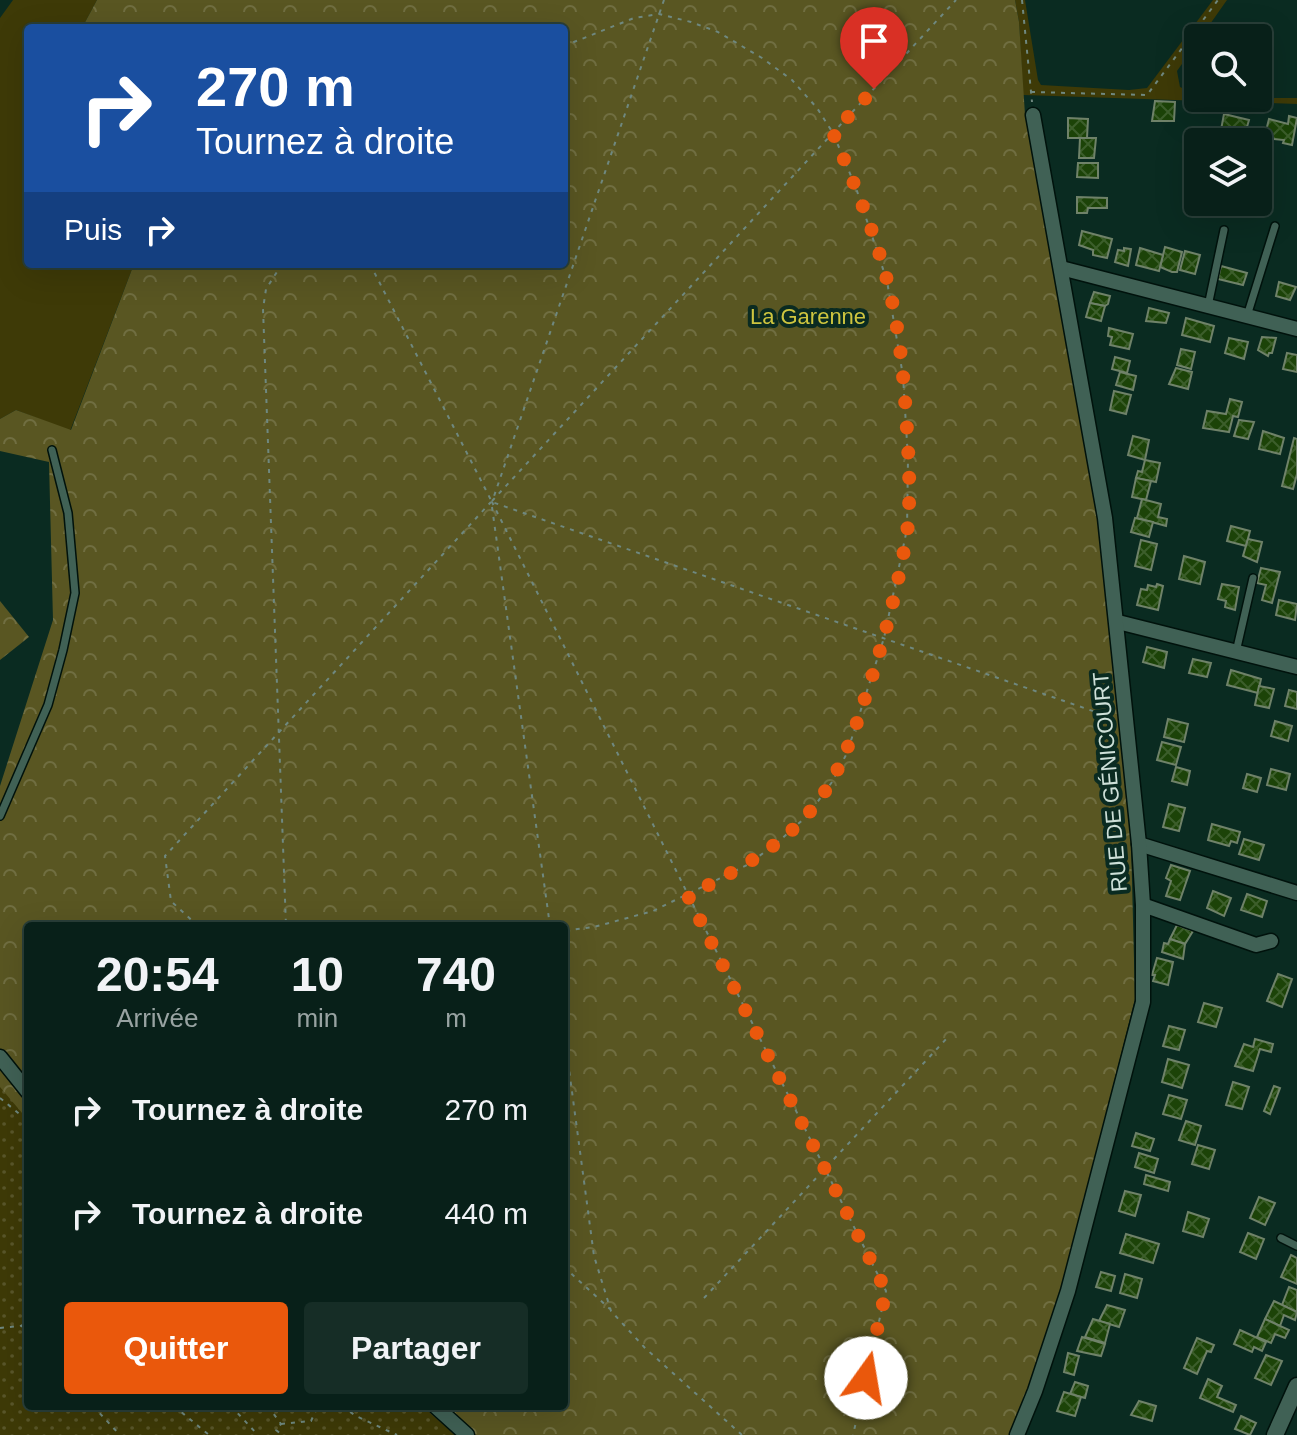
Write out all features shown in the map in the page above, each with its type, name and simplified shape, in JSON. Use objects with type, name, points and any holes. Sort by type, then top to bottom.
[{"type":"street","name":"RUE DE GÉNICOURT","points":[[1017,1435],[1068,1291],[1143,1002],[1143,905],[1139,844],[1118,622],[1105,518],[1033,115]]},
{"type":"street","points":[[1061,268],[1297,329]]},
{"type":"street","points":[[1118,622],[1297,667]]},
{"type":"street","points":[[1139,844],[1297,893]]},
{"type":"street","points":[[1143,905],[1256,945],[1271,941]]},
{"type":"street","points":[[0,1057],[24,1087]]},
{"type":"street","points":[[1275,1435],[1297,1386]]},
{"type":"street","points":[[439,1410],[467,1435]]},
{"type":"lane","points":[[1246,316],[1275,226]]},
{"type":"lane","points":[[1208,307],[1224,230]]},
{"type":"lane","points":[[0,816],[48,705],[75,593],[68,513],[52,450]]},
{"type":"lane","points":[[1236,652],[1253,578]]},
{"type":"lane","points":[[1281,1238],[1297,1246]]},
{"type":"path","points":[[549,922],[492,502],[664,0]]},
{"type":"path","points":[[194,922],[171,901],[165,856],[956,0]]},
{"type":"path","points":[[1022,0],[1033,115]]},
{"type":"path","points":[[1031,92],[1147,95],[1218,0]]},
{"type":"path","points":[[568,44],[634,18],[659,14],[691,22],[718,32],[762,58],[792,80],[817,108],[833,133],[856,188],[887,281],[903,376],[908,459],[907,529],[884,638],[847,753],[832,782],[808,815],[747,865],[653,911],[568,932]]},
{"type":"path","points":[[279,268],[266,289],[263,309],[286,922]]},
{"type":"path","points":[[372,268],[886,1291],[853,1435]]},
{"type":"path","points":[[492,502],[1115,719]]},
{"type":"path","points":[[704,1298],[949,1036]]},
{"type":"path","points":[[568,1062],[594,1256],[611,1311]]},
{"type":"path","points":[[0,1098],[24,1118]]},
{"type":"path","points":[[568,1271],[645,1348],[742,1435]]},
{"type":"path","points":[[20,1324],[24,1328]]},
{"type":"path","points":[[0,1328],[24,1324]]},
{"type":"path","points":[[97,1410],[120,1435]]},
{"type":"path","points":[[179,1410],[209,1435]]},
{"type":"path","points":[[235,1410],[258,1435]]},
{"type":"path","points":[[271,1410],[281,1424]]},
{"type":"path","points":[[282,1435],[276,1430],[281,1424],[311,1421],[316,1410]]},
{"type":"path","points":[[348,1410],[397,1435]]},
{"type":"shaded area","points":[[13,0],[97,0],[84,24],[24,24],[24,268],[132,268],[70,431],[16,410],[0,419],[0,18]]},
{"type":"shaded area","points":[[1015,0],[1025,0],[1041,85],[1129,90],[1147,88],[1184,39],[1184,61],[1177,71],[1180,87],[1184,89],[1184,100],[1023,95]]},
{"type":"shaded area","points":[[1213,0],[1227,0],[1210,24],[1195,24]]},
{"type":"shaded area","points":[[1272,98],[1297,98],[1297,104],[1272,103]]},
{"type":"shaded area","points":[[0,1087],[24,1115],[24,1410],[427,1410],[455,1435],[0,1435]]},
{"type":"green space","name":"La Garenne","points":[[97,0],[1015,0],[1025,115],[1102,544],[1112,622],[1131,842],[1135,999],[1063,1283],[1019,1417],[1009,1435],[341,1435],[312,1410],[568,1410],[568,922],[24,922],[24,1410],[0,1435],[0,786],[53,620],[49,462],[0,451],[0,419],[16,410],[71,430],[132,268],[568,268],[568,24],[84,24]]},
{"type":"green space","points":[[0,601],[29,637],[0,660]]},
{"type":"building","points":[[1155,101],[1175,102],[1174,121],[1152,121]]},
{"type":"building","points":[[1224,114],[1249,120],[1247,128],[1221,128]]},
{"type":"building","points":[[1289,116],[1297,118],[1292,145],[1272,138],[1272,128],[1267,128],[1269,119],[1288,124]]},
{"type":"building","points":[[1068,118],[1088,119],[1087,138],[1068,138]]},
{"type":"building","points":[[1080,138],[1096,138],[1094,158],[1079,158]]},
{"type":"building","points":[[1078,163],[1098,163],[1098,178],[1077,177]]},
{"type":"building","points":[[1077,197],[1107,198],[1107,208],[1088,208],[1087,213],[1077,213]]},
{"type":"building","points":[[1082,231],[1112,239],[1107,258],[1093,255],[1093,250],[1079,245]]},
{"type":"building","points":[[1165,247],[1182,252],[1177,272],[1160,267]]},
{"type":"building","points":[[1124,248],[1131,249],[1128,266],[1115,262],[1118,250],[1124,251]]},
{"type":"building","points":[[1140,248],[1163,255],[1159,271],[1136,265]]},
{"type":"building","points":[[1185,251],[1200,255],[1195,274],[1180,270]]},
{"type":"building","points":[[1221,266],[1247,273],[1243,285],[1218,279]]},
{"type":"building","points":[[1279,282],[1296,287],[1290,300],[1276,296]]},
{"type":"building","points":[[1094,292],[1110,296],[1108,304],[1090,303]]},
{"type":"building","points":[[1090,303],[1105,306],[1101,321],[1086,317]]},
{"type":"building","points":[[1149,308],[1169,313],[1166,323],[1146,321]]},
{"type":"building","points":[[1186,318],[1214,326],[1210,342],[1182,335]]},
{"type":"building","points":[[1109,328],[1133,334],[1129,349],[1110,345],[1112,337],[1108,336]]},
{"type":"building","points":[[1262,337],[1276,338],[1272,353],[1268,356],[1258,350]]},
{"type":"building","points":[[1229,338],[1248,342],[1244,359],[1225,353]]},
{"type":"building","points":[[1181,349],[1195,352],[1191,369],[1177,365]]},
{"type":"building","points":[[1287,353],[1297,355],[1297,372],[1283,369]]},
{"type":"building","points":[[1115,357],[1130,361],[1127,373],[1112,369]]},
{"type":"building","points":[[1176,368],[1192,372],[1188,389],[1169,384]]},
{"type":"building","points":[[1120,372],[1136,376],[1133,390],[1116,385]]},
{"type":"building","points":[[1114,391],[1131,395],[1126,414],[1110,410]]},
{"type":"building","points":[[1230,399],[1242,402],[1238,417],[1233,416],[1229,432],[1203,428],[1207,411],[1226,414]]},
{"type":"building","points":[[1239,420],[1254,422],[1248,439],[1234,436]]},
{"type":"building","points":[[1263,431],[1284,438],[1280,454],[1259,449]]},
{"type":"building","points":[[1133,436],[1149,440],[1145,460],[1128,455]]},
{"type":"building","points":[[1294,438],[1297,439],[1297,474],[1293,489],[1282,486]]},
{"type":"building","points":[[1145,460],[1160,463],[1156,482],[1136,478],[1138,471],[1142,472]]},
{"type":"building","points":[[1136,478],[1151,481],[1146,500],[1132,497]]},
{"type":"building","points":[[1142,499],[1161,504],[1158,517],[1167,519],[1166,526],[1137,518]]},
{"type":"building","points":[[1135,518],[1153,522],[1149,537],[1131,532]]},
{"type":"building","points":[[1231,526],[1250,531],[1246,546],[1227,541]]},
{"type":"building","points":[[1248,539],[1262,542],[1257,562],[1243,556]]},
{"type":"building","points":[[1141,540],[1157,544],[1151,570],[1135,566]]},
{"type":"building","points":[[1184,556],[1205,562],[1200,584],[1179,579]]},
{"type":"building","points":[[1261,568],[1280,572],[1272,603],[1262,600],[1266,585],[1257,583]]},
{"type":"building","points":[[1157,584],[1163,586],[1158,610],[1137,605],[1141,589],[1147,590],[1148,585],[1156,587]]},
{"type":"building","points":[[1222,584],[1239,587],[1235,610],[1225,607],[1226,601],[1218,599]]},
{"type":"building","points":[[1279,600],[1297,604],[1295,620],[1276,615]]},
{"type":"building","points":[[1147,647],[1167,652],[1164,668],[1143,662]]},
{"type":"building","points":[[1193,659],[1211,663],[1207,677],[1189,673]]},
{"type":"building","points":[[1231,670],[1261,679],[1258,693],[1227,685]]},
{"type":"building","points":[[1259,686],[1274,689],[1269,708],[1255,705]]},
{"type":"building","points":[[1289,690],[1297,692],[1297,709],[1285,706]]},
{"type":"building","points":[[1168,719],[1188,724],[1184,742],[1164,737]]},
{"type":"building","points":[[1275,721],[1292,726],[1288,741],[1271,736]]},
{"type":"building","points":[[1162,742],[1181,747],[1176,765],[1157,760]]},
{"type":"building","points":[[1176,767],[1190,771],[1187,785],[1172,781]]},
{"type":"building","points":[[1271,769],[1290,774],[1286,790],[1267,785]]},
{"type":"building","points":[[1247,774],[1261,778],[1257,792],[1243,788]]},
{"type":"building","points":[[1169,804],[1185,808],[1179,831],[1163,827]]},
{"type":"building","points":[[1212,824],[1240,832],[1237,843],[1231,841],[1229,846],[1208,840]]},
{"type":"building","points":[[1244,839],[1264,845],[1259,860],[1239,854]]},
{"type":"building","points":[[1171,865],[1190,871],[1180,900],[1166,896],[1171,881],[1166,878]]},
{"type":"building","points":[[1213,891],[1231,898],[1224,916],[1207,908]]},
{"type":"building","points":[[1247,894],[1267,901],[1262,917],[1241,910]]},
{"type":"building","points":[[1177,925],[1193,931],[1185,944],[1170,939]]},
{"type":"building","points":[[1170,939],[1185,944],[1183,959],[1162,952],[1164,943],[1168,944]]},
{"type":"building","points":[[1157,958],[1173,962],[1168,985],[1153,981]]},
{"type":"building","points":[[1278,974],[1292,979],[1282,1007],[1267,1001]]},
{"type":"building","points":[[1204,1003],[1222,1008],[1216,1027],[1198,1022]]},
{"type":"building","points":[[1169,1026],[1185,1030],[1179,1050],[1163,1046]]},
{"type":"building","points":[[1255,1039],[1273,1044],[1271,1052],[1260,1049],[1253,1071],[1235,1066],[1244,1044],[1253,1047]]},
{"type":"building","points":[[1168,1059],[1189,1065],[1182,1088],[1162,1082]]},
{"type":"building","points":[[1233,1082],[1249,1087],[1242,1109],[1226,1105]]},
{"type":"building","points":[[1274,1086],[1280,1088],[1270,1114],[1264,1111]]},
{"type":"building","points":[[1169,1095],[1187,1100],[1181,1119],[1163,1114]]},
{"type":"building","points":[[1186,1121],[1201,1126],[1195,1145],[1179,1140]]},
{"type":"building","points":[[1136,1133],[1154,1139],[1150,1151],[1132,1146]]},
{"type":"building","points":[[1198,1145],[1215,1150],[1209,1169],[1192,1164]]},
{"type":"building","points":[[1139,1153],[1158,1159],[1154,1173],[1135,1167]]},
{"type":"building","points":[[1146,1175],[1170,1182],[1168,1191],[1144,1184]]},
{"type":"building","points":[[1125,1191],[1141,1195],[1135,1216],[1119,1211]]},
{"type":"building","points":[[1259,1197],[1275,1203],[1265,1225],[1250,1218]]},
{"type":"building","points":[[1188,1212],[1209,1219],[1203,1237],[1183,1231]]},
{"type":"building","points":[[1248,1233],[1264,1239],[1256,1259],[1240,1252]]},
{"type":"building","points":[[1126,1234],[1159,1244],[1153,1263],[1120,1253]]},
{"type":"building","points":[[1291,1255],[1297,1258],[1297,1284],[1281,1277]]},
{"type":"building","points":[[1101,1272],[1115,1276],[1111,1291],[1096,1287]]},
{"type":"building","points":[[1125,1274],[1142,1279],[1137,1298],[1120,1293]]},
{"type":"building","points":[[1289,1287],[1297,1290],[1297,1312],[1282,1305]]},
{"type":"building","points":[[1274,1301],[1297,1312],[1295,1320],[1284,1315],[1280,1326],[1265,1319]]},
{"type":"building","points":[[1107,1305],[1125,1310],[1119,1327],[1099,1321]]},
{"type":"building","points":[[1093,1319],[1110,1324],[1105,1343],[1085,1337]]},
{"type":"building","points":[[1265,1319],[1289,1330],[1285,1338],[1275,1334],[1271,1343],[1257,1337]]},
{"type":"building","points":[[1240,1330],[1266,1342],[1262,1351],[1254,1347],[1252,1352],[1234,1344]]},
{"type":"building","points":[[1082,1337],[1105,1344],[1101,1356],[1077,1351]]},
{"type":"building","points":[[1197,1338],[1214,1345],[1211,1352],[1207,1351],[1197,1374],[1184,1368]]},
{"type":"building","points":[[1068,1353],[1079,1356],[1074,1375],[1064,1372]]},
{"type":"building","points":[[1266,1355],[1282,1361],[1271,1385],[1255,1378]]},
{"type":"building","points":[[1208,1379],[1222,1386],[1217,1397],[1236,1405],[1233,1412],[1200,1398]]},
{"type":"building","points":[[1075,1382],[1088,1386],[1085,1398],[1070,1394]]},
{"type":"building","points":[[1064,1392],[1081,1397],[1075,1416],[1057,1411]]},
{"type":"building","points":[[1139,1401],[1156,1406],[1152,1421],[1131,1415]]},
{"type":"building","points":[[1241,1416],[1256,1423],[1250,1435],[1235,1429]]},
{"type":"route","points":[[866,1378],[886,1291],[688,896],[747,865],[777,843],[808,815],[832,782],[847,753],[890,615],[907,529],[908,459],[903,376],[887,281],[856,188],[833,133],[874,89]]}]
